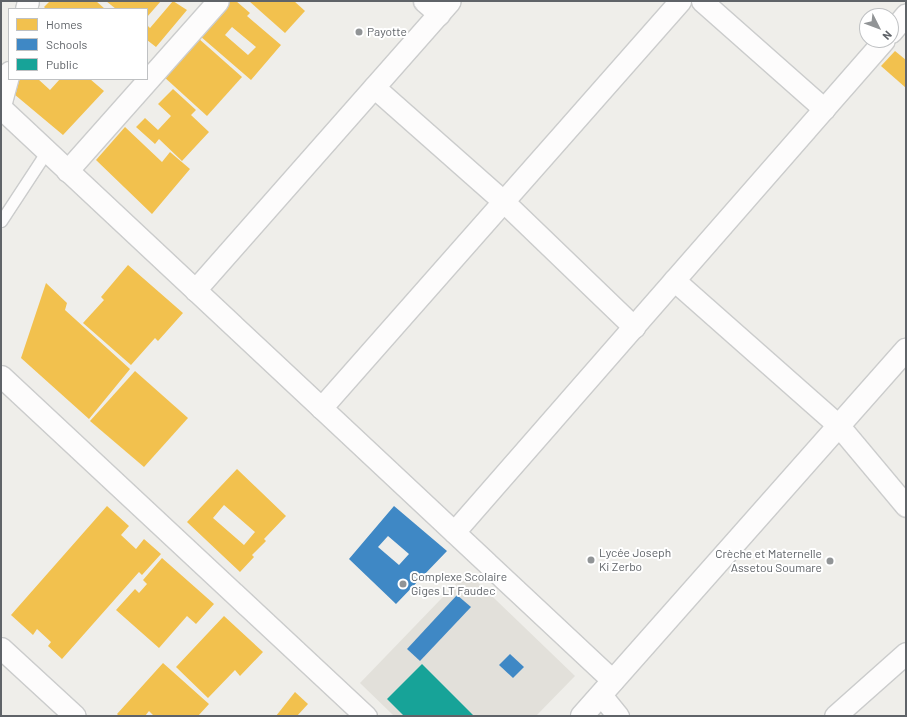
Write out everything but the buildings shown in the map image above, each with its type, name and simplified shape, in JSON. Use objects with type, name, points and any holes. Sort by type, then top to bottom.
[{"type":"street","points":[[148,80],[218,1]]},
{"type":"street","points":[[321,408],[680,1]]},
{"type":"street","points":[[702,1],[824,108]]},
{"type":"street","points":[[195,290],[374,87],[438,5]]},
{"type":"street","points":[[899,22],[906,14]]},
{"type":"street","points":[[454,532],[877,48]]},
{"type":"street","points":[[1,102],[8,76]]},
{"type":"street","points":[[67,171],[148,80]]},
{"type":"street","points":[[374,87],[503,201],[634,327]]},
{"type":"street","points":[[1,108],[454,532],[607,688],[618,716]]},
{"type":"street","points":[[674,280],[839,426],[906,506]]},
{"type":"street","points":[[582,716],[906,350]]},
{"type":"street","points":[[1,376],[354,712]]},
{"type":"street","points":[[1,648],[75,716]]},
{"type":"street","points":[[835,716],[906,654]]},
{"type":"lane","points":[[1,221],[46,151]]},
{"type":"shaded area","points":[[467,572],[575,676],[536,716],[394,716],[360,683]]},
{"type":"place","name":"Payotte","points":[[359,32]]},
{"type":"place","name":"Lycée Joseph Ki Zerbo","points":[[591,560]]},
{"type":"place","name":"Crèche et Maternelle Assetou Soumare","points":[[830,561]]},
{"type":"place","name":"Complexe Scolaire Giges LT Faudec","points":[[403,584]]}]
